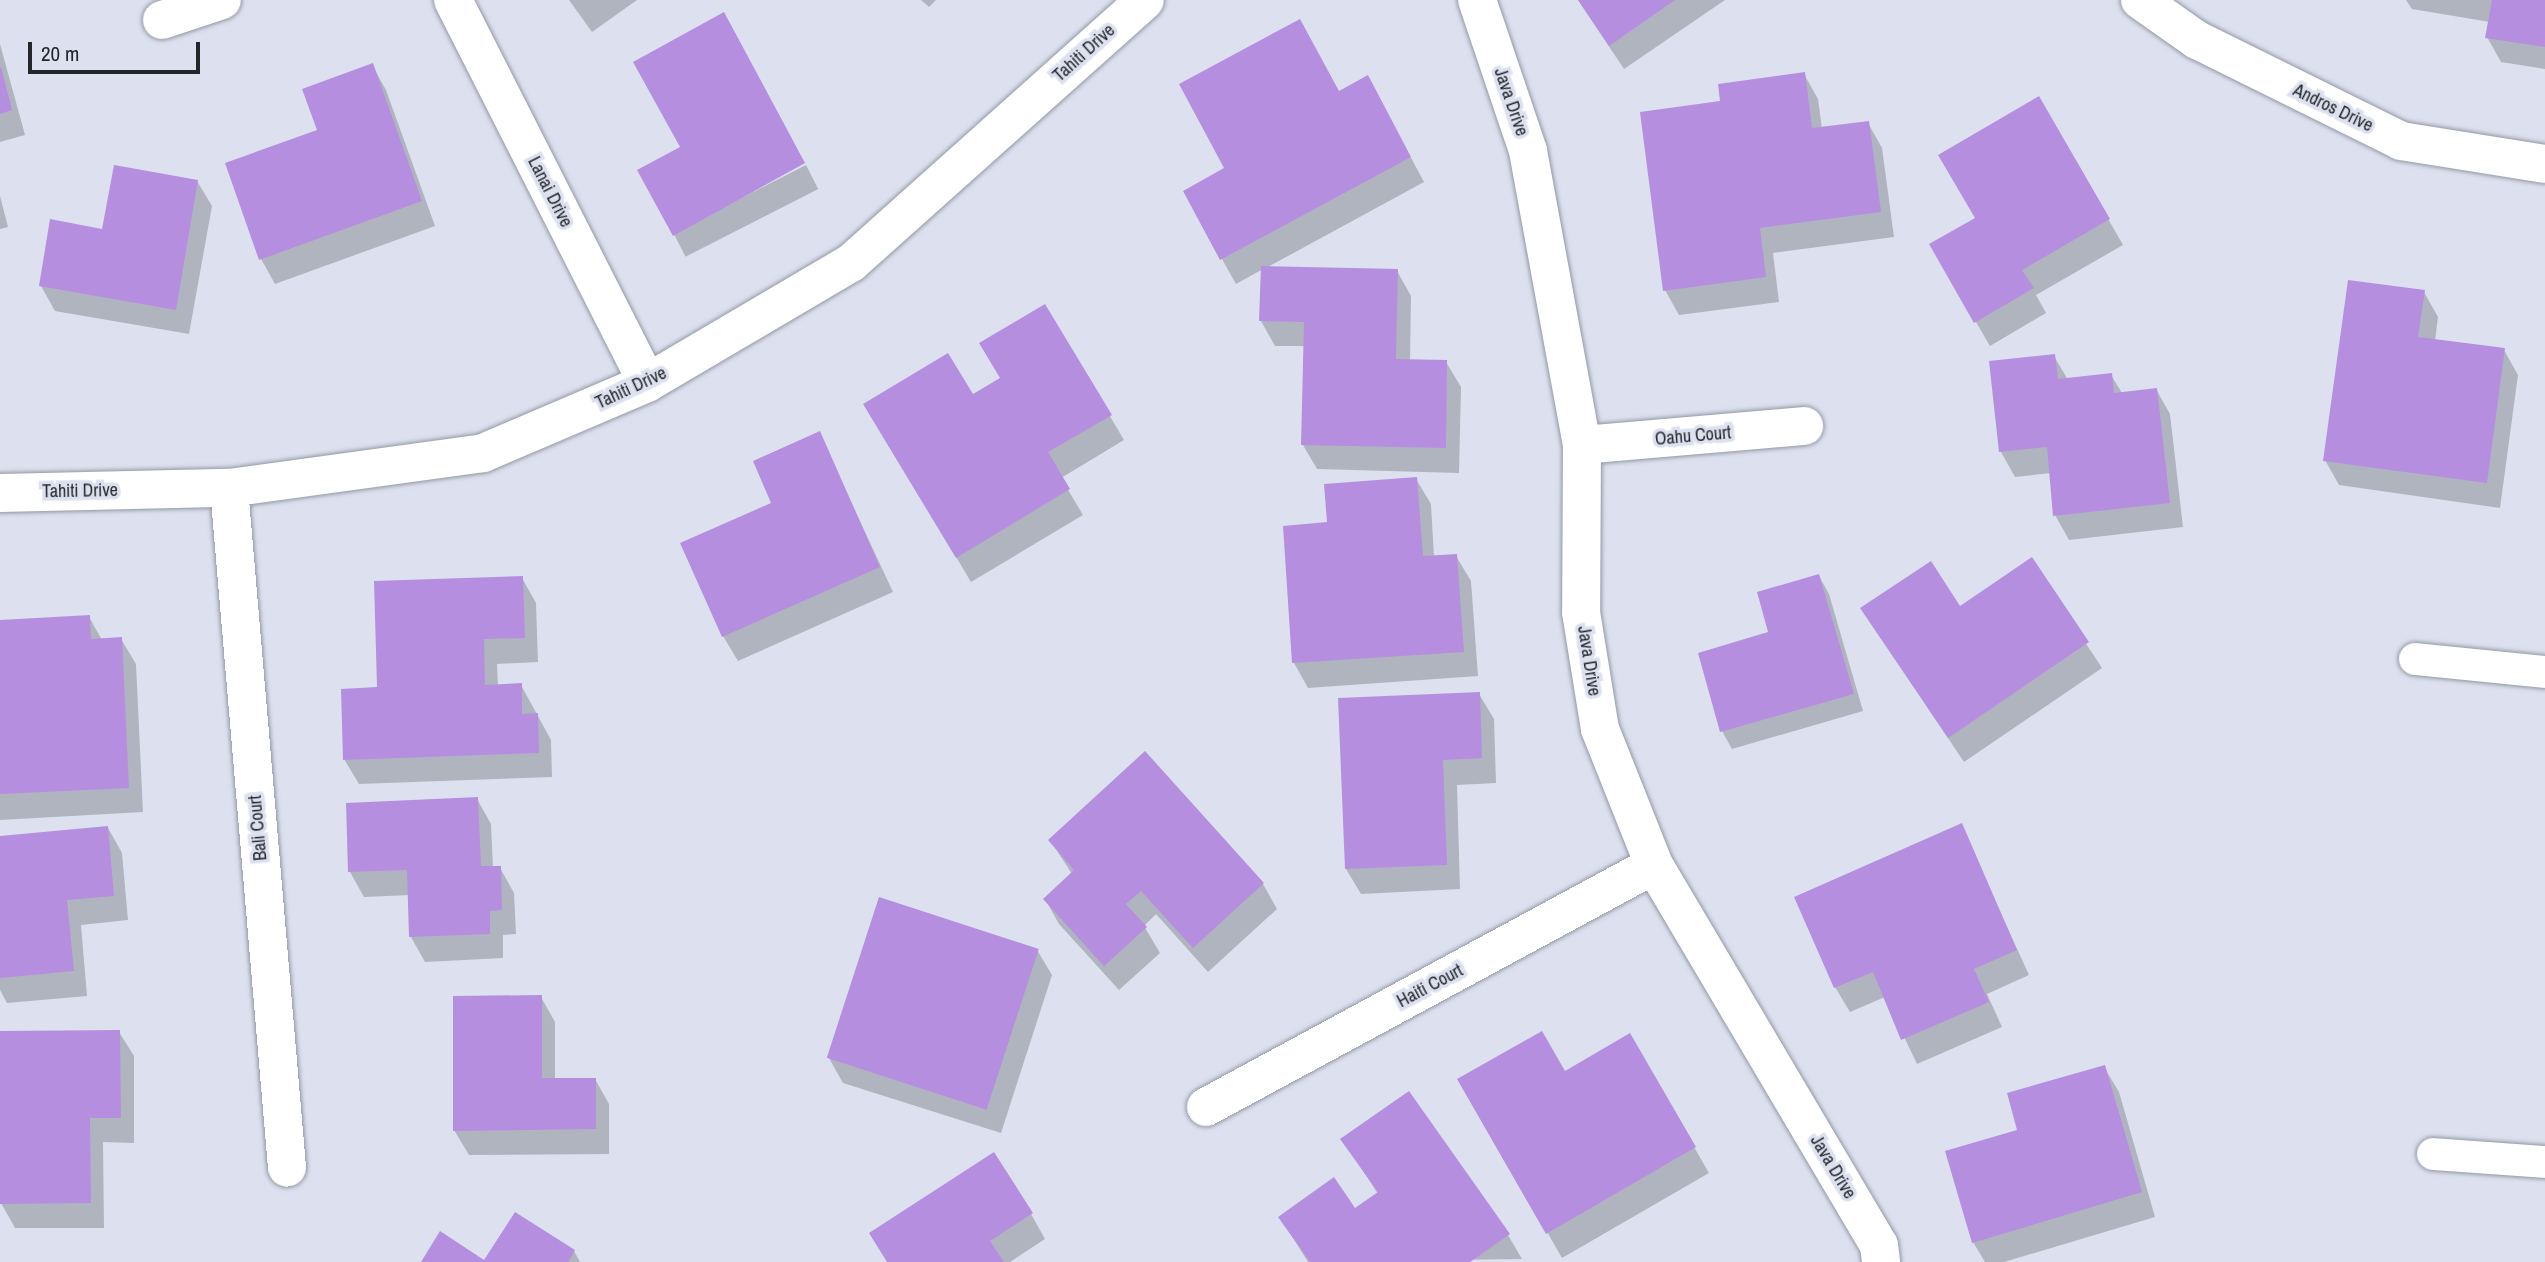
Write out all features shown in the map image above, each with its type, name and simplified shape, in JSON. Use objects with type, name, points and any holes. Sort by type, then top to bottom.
[{"type":"street","points":[[162,20],[222,0]]},
{"type":"street","name":"Lanai Drive","points":[[453,0],[647,383]]},
{"type":"street","name":"Tahiti Drive","points":[[0,493],[229,488],[483,453],[647,383],[851,263],[1145,0]]},
{"type":"street","name":"Java Drive","points":[[1477,0],[1528,150],[1582,445],[1581,612],[1600,729],[1654,865],[1879,1245],[1881,1262]]},
{"type":"street","name":"Andros Drive","points":[[2140,0],[2197,40],[2401,141],[2545,164]]},
{"type":"street","name":"Oahu Court","points":[[1582,445],[1804,426]]},
{"type":"street","name":"Bali Court","points":[[229,488],[287,1168]]},
{"type":"street","name":"Haiti Court","points":[[1206,1107],[1654,865]]},
{"type":"lane","points":[[2415,659],[2545,672]]},
{"type":"lane","points":[[2433,1154],[2545,1162]]},
{"type":"building","points":[[1578,0],[1675,0],[1609,46]]},
{"type":"building","points":[[2492,0],[2545,0],[2545,47],[2485,38]]},
{"type":"building","points":[[724,12],[805,163],[673,236],[637,170],[680,147],[633,62]]},
{"type":"building","points":[[1300,19],[1339,91],[1368,75],[1411,157],[1220,260],[1183,191],[1224,168],[1179,84]]},
{"type":"building","points":[[373,63],[422,201],[259,260],[225,163],[317,130],[302,89]]},
{"type":"building","points":[[0,68],[12,110],[0,114]]},
{"type":"building","points":[[1805,72],[1812,128],[1869,121],[1881,212],[1760,228],[1766,277],[1663,291],[1640,112],[1720,101],[1718,84]]},
{"type":"building","points":[[2039,96],[2110,219],[2022,270],[2034,288],[1974,323],[1929,244],[1975,218],[1938,155]]},
{"type":"building","points":[[114,165],[198,180],[176,310],[39,286],[50,219],[102,229]]},
{"type":"building","points":[[1261,266],[1398,269],[1396,359],[1447,360],[1446,448],[1301,445],[1304,322],[1259,321]]},
{"type":"building","points":[[2348,280],[2425,290],[2418,337],[2505,348],[2487,483],[2323,461]]},
{"type":"building","points":[[1045,304],[1112,415],[1048,452],[1070,489],[956,558],[863,404],[948,353],[973,394],[1000,378],[979,343]]},
{"type":"building","points":[[2055,354],[2058,379],[2112,373],[2114,393],[2157,388],[2170,503],[2053,516],[2047,447],[1999,452],[1989,361]]},
{"type":"building","points":[[820,431],[880,567],[722,637],[680,543],[771,503],[753,461]]},
{"type":"building","points":[[1417,477],[1423,556],[1457,554],[1464,652],[1292,663],[1283,526],[1327,522],[1324,484]]},
{"type":"building","points":[[2032,557],[2089,642],[1948,738],[1860,608],[1931,561],[1960,606]]},
{"type":"building","points":[[1819,574],[1854,694],[1720,732],[1698,653],[1768,632],[1757,592]]},
{"type":"building","points":[[523,576],[525,638],[484,639],[485,685],[522,683],[522,714],[538,713],[539,753],[343,760],[341,689],[377,687],[374,581]]},
{"type":"building","points":[[90,615],[91,639],[122,637],[129,788],[0,794],[0,620]]},
{"type":"building","points":[[1480,692],[1482,758],[1443,760],[1447,865],[1345,869],[1338,698]]},
{"type":"building","points":[[1145,751],[1264,883],[1193,948],[1141,891],[1126,904],[1147,927],[1104,966],[1043,899],[1074,870],[1048,840]]},
{"type":"building","points":[[478,797],[481,866],[501,866],[502,910],[490,911],[490,934],[409,937],[407,870],[348,872],[346,803]]},
{"type":"building","points":[[1962,823],[2017,950],[1974,969],[1989,1002],[1901,1040],[1873,972],[1834,988],[1794,897]]},
{"type":"building","points":[[108,826],[114,896],[67,900],[74,971],[0,978],[0,836]]},
{"type":"building","points":[[879,897],[1039,949],[987,1110],[827,1058]]},
{"type":"building","points":[[542,995],[542,1078],[596,1078],[596,1129],[453,1131],[453,996]]},
{"type":"building","points":[[120,1030],[121,1118],[90,1118],[91,1203],[0,1204],[0,1031]]},
{"type":"building","points":[[1542,1031],[1565,1071],[1630,1033],[1696,1147],[1546,1234],[1457,1079]]},
{"type":"building","points":[[2105,1065],[2142,1192],[1972,1243],[1945,1151],[2017,1130],[2007,1093]]},
{"type":"building","points":[[1409,1091],[1510,1234],[1470,1262],[1310,1262],[1278,1217],[1334,1177],[1355,1208],[1378,1192],[1340,1139]]},
{"type":"building","points":[[994,1152],[1033,1213],[990,1241],[1004,1262],[887,1262],[869,1233]]},
{"type":"building","points":[[515,1212],[575,1250],[568,1262],[421,1262],[440,1231],[484,1260]]}]
